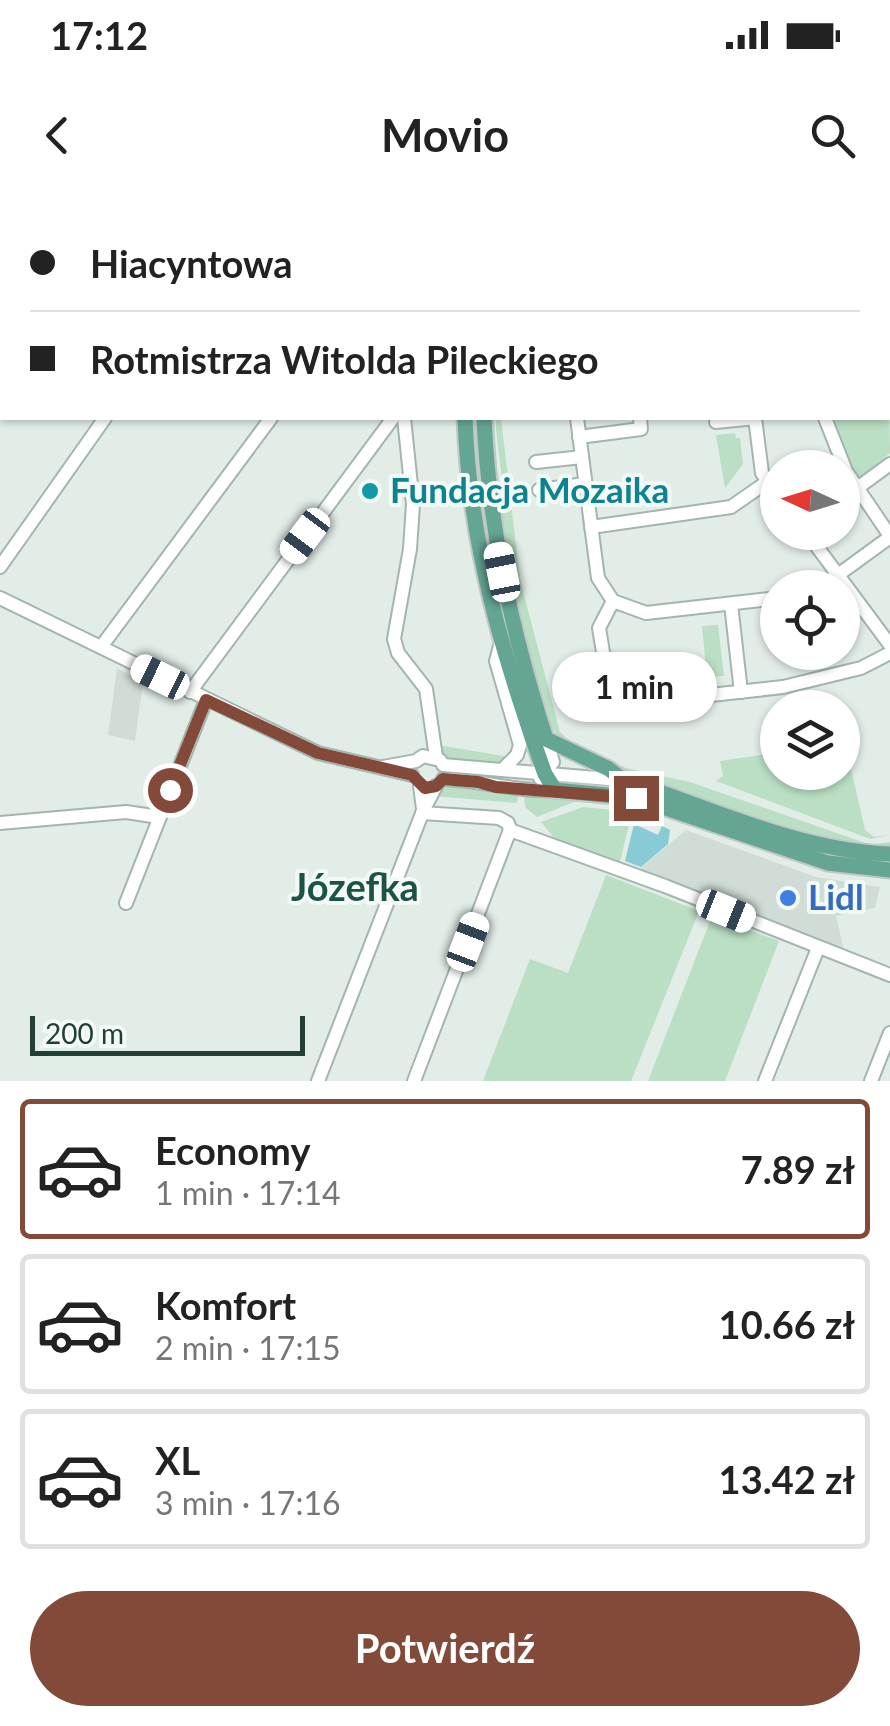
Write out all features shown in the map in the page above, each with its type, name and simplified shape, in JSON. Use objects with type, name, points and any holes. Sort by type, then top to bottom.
[{"type":"main road","points":[[465,420],[474,512],[500,646],[545,774],[555,790],[636,798],[828,863],[890,870]]},
{"type":"main road","points":[[484,420],[491,509],[504,588],[546,739],[609,768],[619,777],[829,848],[890,854]]},
{"type":"street","points":[[0,567],[104,420]]},
{"type":"street","points":[[101,647],[270,420]]},
{"type":"street","points":[[190,692],[392,420]]},
{"type":"street","points":[[318,1081],[423,811],[429,770],[431,728],[426,689],[398,654],[394,640],[410,548],[413,504],[404,420]]},
{"type":"street","points":[[577,420],[598,578],[614,602],[646,613],[760,600]]},
{"type":"street","points":[[579,437],[641,429],[640,420]]},
{"type":"street","points":[[716,422],[736,420]]},
{"type":"street","points":[[755,420],[760,457]]},
{"type":"street","points":[[826,420],[836,450]]},
{"type":"street","points":[[536,462],[582,457]]},
{"type":"street","points":[[860,486],[890,464]]},
{"type":"street","points":[[539,490],[586,484]]},
{"type":"street","points":[[591,527],[731,508],[760,487]]},
{"type":"street","points":[[844,570],[890,537],[860,495]]},
{"type":"street","points":[[820,550],[835,570]]},
{"type":"street","points":[[0,598],[206,700],[345,762],[429,770],[619,777]]},
{"type":"street","points":[[614,602],[599,628],[612,706],[782,687],[852,671],[890,653]]},
{"type":"street","points":[[732,604],[741,692]]},
{"type":"street","points":[[860,604],[890,644]]},
{"type":"street","points":[[500,646],[496,661],[520,745],[502,770]]},
{"type":"street","points":[[126,903],[206,700]]},
{"type":"street","points":[[478,782],[496,778],[532,781],[545,774],[553,762],[546,739]]},
{"type":"street","points":[[429,770],[496,787],[555,790]]},
{"type":"street","points":[[414,1081],[510,830],[500,818],[423,811]]},
{"type":"street","points":[[0,823],[126,812],[159,818]]},
{"type":"street","points":[[510,830],[887,974],[890,959]]},
{"type":"street","points":[[765,1081],[818,948]]},
{"type":"street","points":[[871,1081],[890,1033]]},
{"type":"shaded area","points":[[117,668],[143,682],[135,741],[108,735]]},
{"type":"shaded area","points":[[686,830],[816,877],[880,887],[875,908],[836,916],[844,951],[636,872]]},
{"type":"green space","points":[[470,420],[478,420],[525,690],[504,623],[478,487]]},
{"type":"green space","points":[[488,420],[494,420],[497,469],[507,519],[496,430],[496,420],[501,420],[520,580],[560,732],[574,745],[558,737],[552,727],[529,651],[505,535]]},
{"type":"green space","points":[[832,420],[889,420],[890,453],[860,477],[860,450],[843,450]]},
{"type":"green space","points":[[735,433],[740,438],[743,464],[725,488],[716,435]]},
{"type":"green space","points":[[718,625],[724,676],[707,677],[702,626]]},
{"type":"green space","points":[[437,745],[508,759],[490,765],[469,765],[450,759]]},
{"type":"green space","points":[[587,750],[626,768],[690,782],[871,845],[890,842],[890,849],[829,841],[770,823],[639,776],[585,753]]},
{"type":"green space","points":[[760,755],[760,790],[856,790],[865,830],[874,837],[890,835],[870,839],[716,781],[723,776],[720,761]]},
{"type":"green space","points":[[448,783],[518,795],[517,803],[434,796]]},
{"type":"green space","points":[[524,793],[581,799],[537,817],[525,807]]},
{"type":"green space","points":[[583,807],[632,812],[619,866],[559,844],[541,822]]},
{"type":"green space","points":[[606,875],[699,911],[631,1081],[483,1081],[530,959],[568,973]]},
{"type":"green space","points":[[712,916],[779,941],[725,1081],[648,1081]]},
{"type":"water","points":[[634,824],[658,835],[662,826],[670,830],[668,844],[641,867],[625,861]]},
{"type":"place","name":"Fundacja Mozaika","points":[[370,491]]},
{"type":"place","name":"Lidl","points":[[788,898]]},
{"type":"district","name":"Józefka","points":[[355,888]]},
{"type":"route","points":[[170,790],[206,700],[318,753],[412,775],[425,788],[436,786],[443,779],[457,779],[496,787],[636,798]]}]
